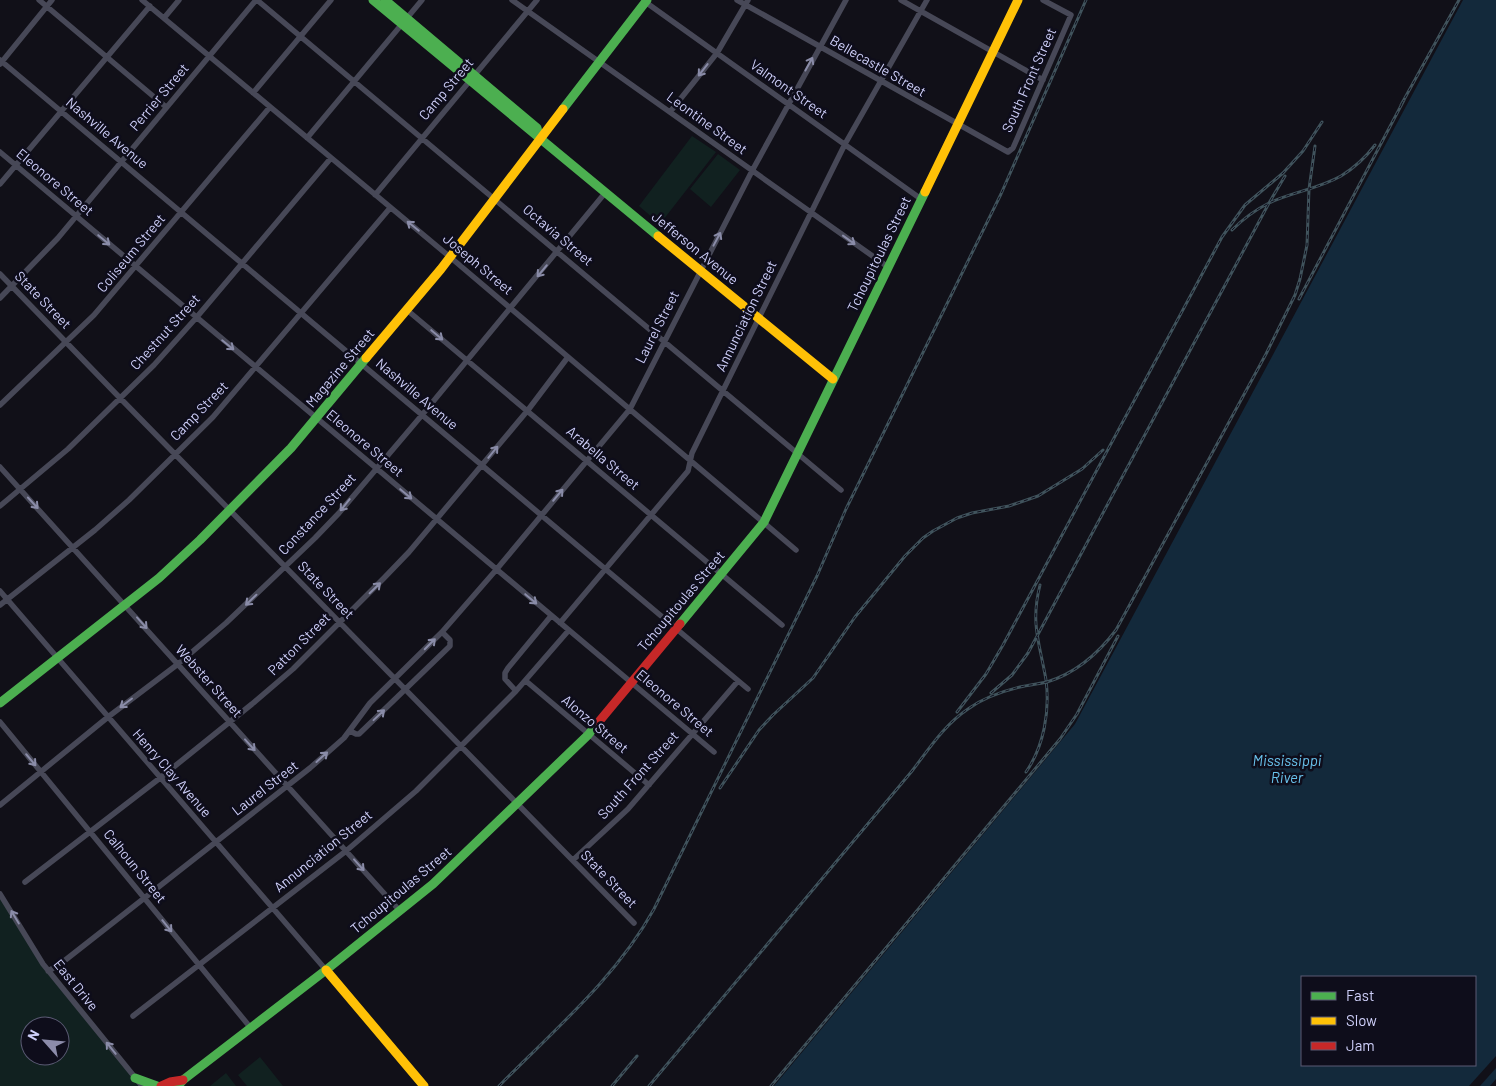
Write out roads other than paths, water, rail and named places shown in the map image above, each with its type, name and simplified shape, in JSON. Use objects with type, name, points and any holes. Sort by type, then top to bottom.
[{"type":"street","points":[[40,0],[166,107]]},
{"type":"street","points":[[1,62],[52,0]]},
{"type":"street","name":"Joseph Street","points":[[142,0],[450,257],[796,550]]},
{"type":"street","points":[[164,18],[179,0]]},
{"type":"street","name":"Octavia Street","points":[[257,0],[841,490]]},
{"type":"street","name":"Perrier Street","points":[[0,298],[76,217],[257,0]]},
{"type":"street","points":[[253,93],[331,0]]},
{"type":"street","name":"Jefferson Avenue","points":[[373,0],[404,21],[471,77],[537,128],[540,139],[833,379]]},
{"type":"street","name":"Jefferson Avenue","points":[[385,0],[404,21]]},
{"type":"street","points":[[307,138],[422,0]]},
{"type":"street","name":"Leontine Street","points":[[512,0],[888,267]]},
{"type":"street","name":"Camp Street","points":[[375,195],[471,77],[537,0]]},
{"type":"street","name":"Bellecastle Street","points":[[737,0],[747,2],[819,46],[1008,152]]},
{"type":"street","name":"Laurel Street","points":[[48,971],[59,966],[216,843],[310,768],[350,731],[370,703],[442,632],[496,570],[630,409],[752,171],[819,46],[846,0]]},
{"type":"street","points":[[901,0],[1043,80]]},
{"type":"street","name":"Annunciation Street","points":[[560,623],[688,471],[692,453],[810,212],[845,144],[927,0]]},
{"type":"street","name":"Tchoupitoulas Street","points":[[161,1086],[170,1082],[180,1083],[433,884],[518,804],[588,734],[764,522],[1018,0]]},
{"type":"street","name":"South Front Street","points":[[1008,152],[1012,148],[1071,15],[1043,0]]},
{"type":"street","name":"Valmont Street","points":[[646,1],[920,199]]},
{"type":"street","name":"Magazine Street","points":[[0,703],[126,605],[184,556],[290,449],[450,257],[646,1]]},
{"type":"street","points":[[670,112],[717,53],[747,2]]},
{"type":"street","points":[[0,184],[150,6]]},
{"type":"street","name":"Nashville Avenue","points":[[1,62],[748,689]]},
{"type":"street","name":"Coliseum Street","points":[[0,405],[94,315],[270,107]]},
{"type":"street","name":"Eleonore Street","points":[[0,152],[714,752]]},
{"type":"street","name":"Chestnut Street","points":[[0,506],[68,449],[173,344],[331,158]]},
{"type":"street","name":"Constance Street","points":[[0,805],[108,717],[178,664],[226,623],[339,512],[606,193]]},
{"type":"street","name":"Camp Street","points":[[0,605],[74,547],[128,500],[213,417],[390,208]]},
{"type":"street","name":"State Street","points":[[0,274],[634,922]]},
{"type":"street","name":"Arabella Street","points":[[407,310],[782,625]]},
{"type":"street","name":"Patton Street","points":[[25,882],[160,778],[275,685],[384,578],[528,410],[568,357]]},
{"type":"street","name":"Webster Street","points":[[0,467],[400,911]]},
{"type":"street","name":"Henry Clay Avenue","points":[[0,591],[326,970]]},
{"type":"street","points":[[516,690],[505,679],[508,668],[551,616]]},
{"type":"street","name":"Annunciation Street","points":[[133,1016],[346,851],[416,791],[526,681],[569,630]]},
{"type":"street","name":"Laurel Street","points":[[350,731],[359,734],[450,646],[450,640],[442,632]]},
{"type":"street","name":"South Front Street","points":[[574,860],[628,809],[738,680]]},
{"type":"street","name":"Alonzo Street","points":[[526,681],[649,785]]},
{"type":"street","name":"Calhoun Street","points":[[0,722],[250,1027]]},
{"type":"street","name":"East Drive","points":[[0,894],[48,971],[142,1086]]},
{"type":"street","points":[[326,970],[424,1086]]},
{"type":"street","points":[[136,1078],[157,1086]]},
{"type":"water","name":"Mississippi River","points":[[1463,0],[1496,0],[1496,1079],[1490,1086],[774,1086],[1075,724]]},
{"type":"railway","points":[[499,1086],[603,981],[639,934],[654,909],[817,576],[846,509],[1001,194],[1086,0]]},
{"type":"railway","points":[[1401,105],[1459,0]]},
{"type":"railway","points":[[1299,299],[1404,100]]},
{"type":"railway","points":[[957,712],[986,674],[1003,645],[1222,237],[1245,205],[1283,173],[1303,151],[1322,122]]},
{"type":"railway","points":[[1232,230],[1249,215],[1269,203],[1341,176],[1360,162],[1375,145]]},
{"type":"railway","points":[[649,1086],[912,771],[937,738],[959,715],[993,695],[1047,682],[1077,668],[1094,655],[1116,630],[1266,354],[1295,295],[1307,245],[1309,189],[1315,146]]},
{"type":"railway","points":[[991,693],[1012,675],[1028,653],[1285,176]]},
{"type":"railway","points":[[720,788],[759,730],[813,678],[855,617],[905,556],[923,538],[957,518],[1009,506],[1038,496],[1082,469],[1103,450]]},
{"type":"railway","points":[[1026,772],[1041,740],[1047,704],[1046,680],[1036,623],[1037,599],[1040,585]]},
{"type":"railway","points":[[771,1086],[1060,739],[1077,714],[1118,636]]},
{"type":"railway","points":[[612,1086],[637,1056]]}]
